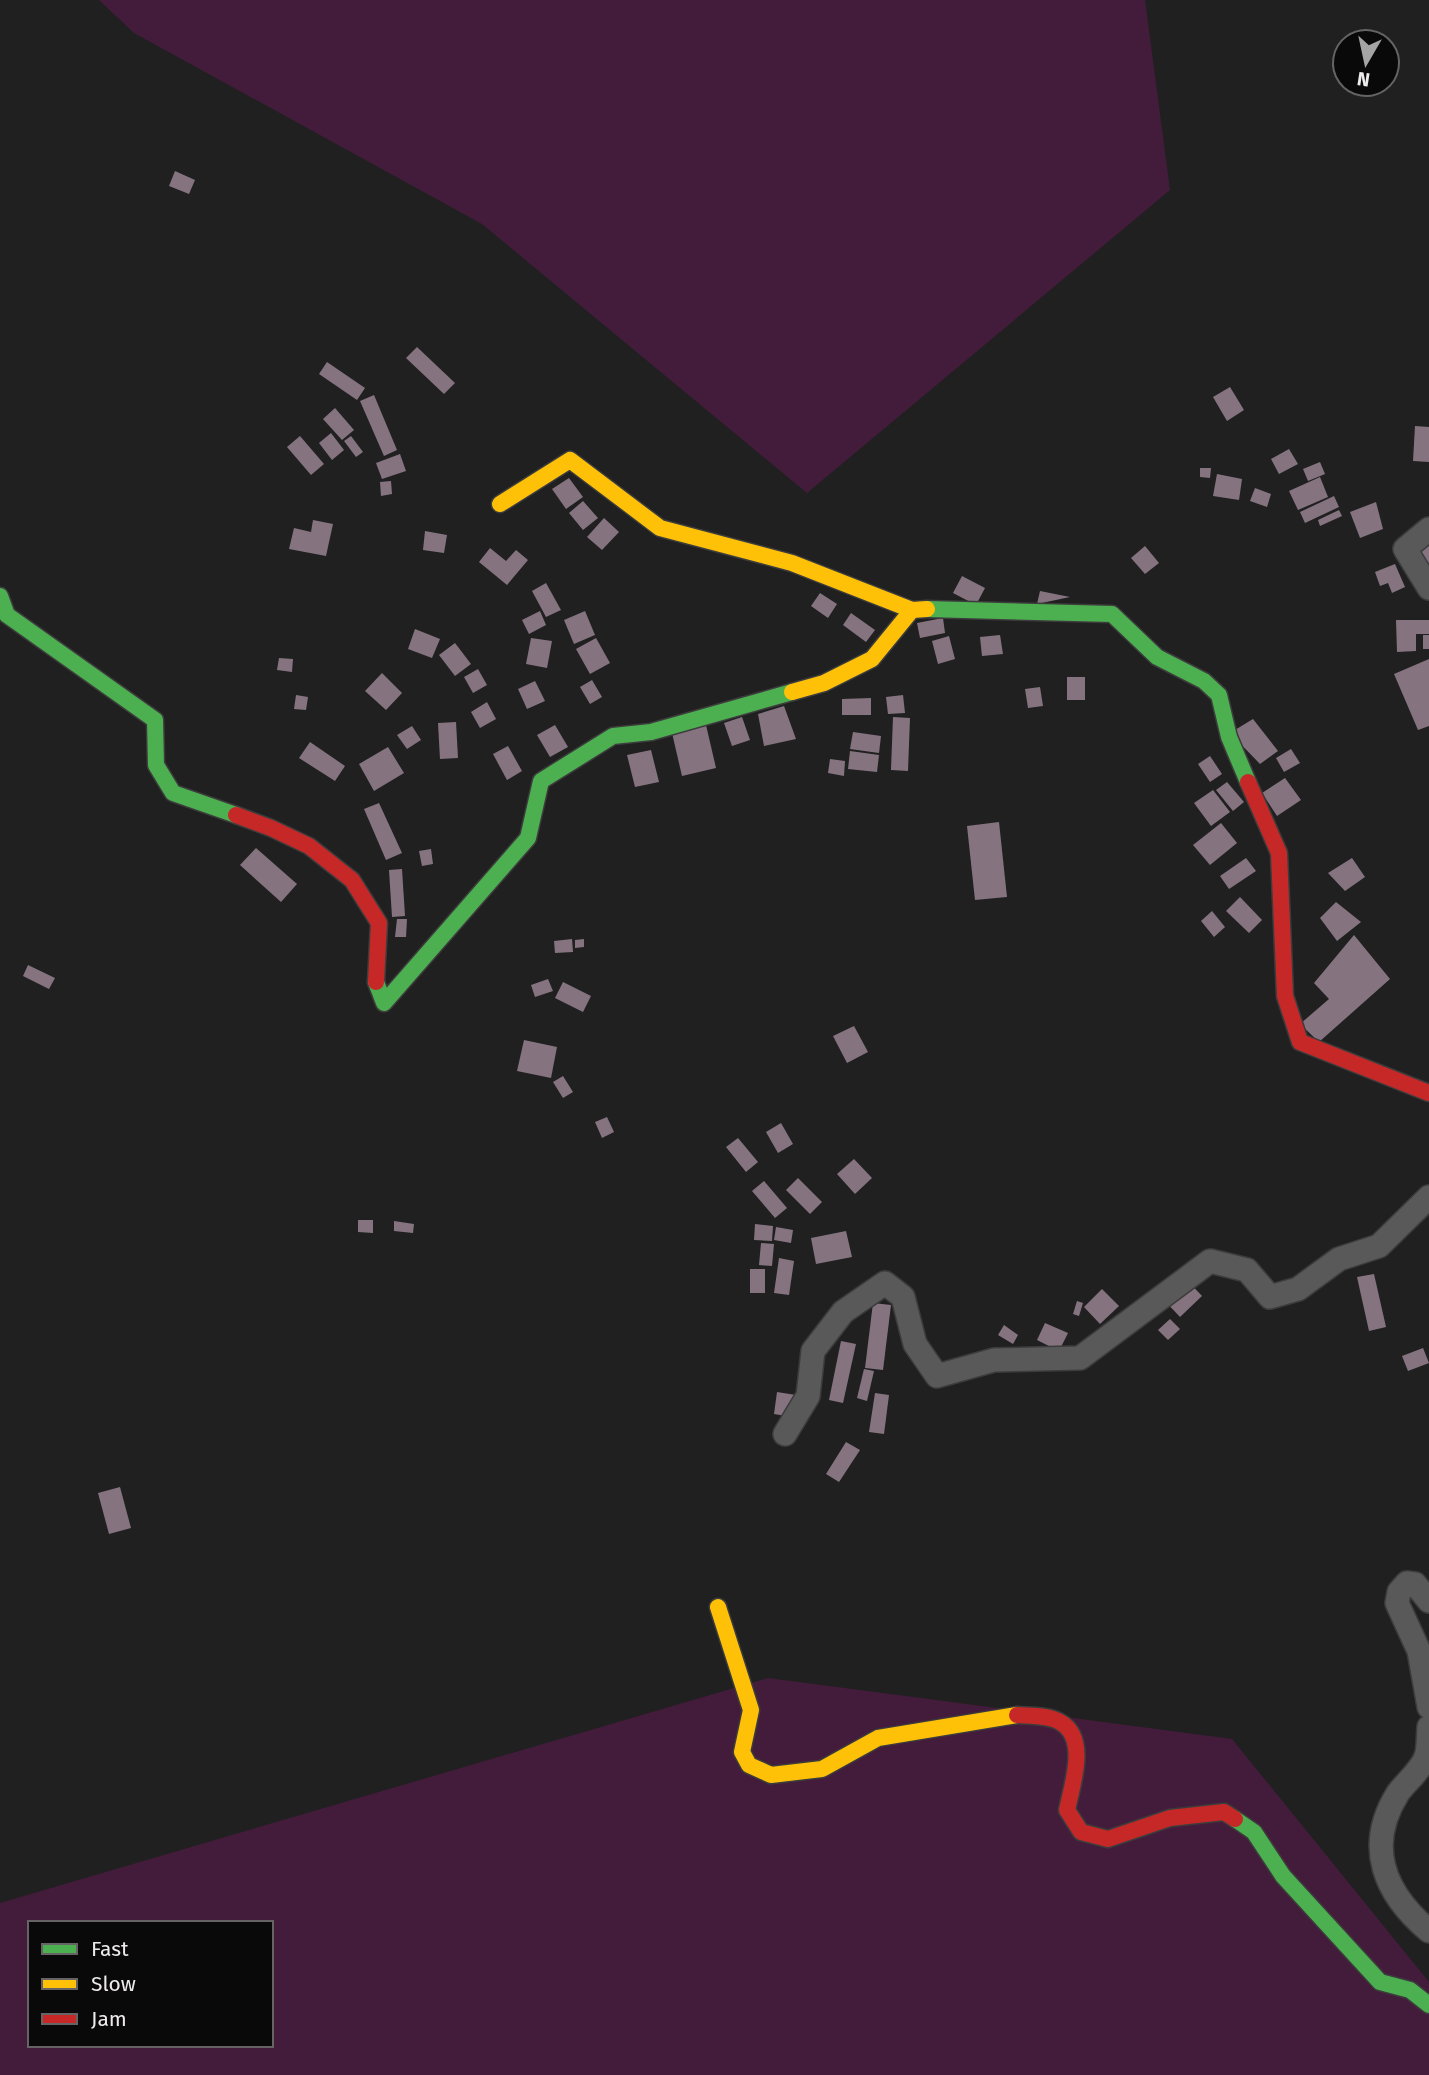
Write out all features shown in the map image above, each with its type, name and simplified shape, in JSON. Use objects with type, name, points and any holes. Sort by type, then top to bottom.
[{"type":"street","points":[[500,504],[570,460],[660,528],[792,563],[912,610],[948,608],[1112,614],[1157,657],[1204,681],[1219,695],[1229,737],[1279,853],[1285,996],[1300,1042],[1429,1093]]},
{"type":"street","points":[[1429,529],[1405,549],[1429,588]]},
{"type":"street","points":[[0,596],[7,615],[155,720],[156,765],[173,793],[271,828],[309,846],[352,880],[379,923],[376,981],[384,1003],[528,838],[541,781],[613,736],[651,732],[824,683],[872,659],[912,610]]},
{"type":"street","points":[[785,1434],[808,1396],[813,1351],[843,1312],[885,1283],[902,1297],[915,1344],[937,1376],[994,1360],[1080,1358],[1210,1261],[1247,1270],[1270,1297],[1298,1289],[1339,1259],[1379,1246],[1429,1197]]},
{"type":"street","points":[[1429,1601],[1415,1584],[1407,1583],[1399,1592],[1397,1603],[1419,1651],[1429,1707]]},
{"type":"street","points":[[718,1607],[751,1710],[742,1752],[749,1765],[771,1775],[821,1769],[878,1738],[1009,1715],[1059,1721],[1071,1731],[1075,1744],[1076,1762],[1067,1810],[1081,1832],[1108,1839],[1170,1818],[1224,1812],[1254,1832],[1283,1876],[1380,1983],[1410,1990],[1429,2006]]},
{"type":"street","points":[[1429,1727],[1426,1758],[1397,1795],[1385,1825],[1380,1857],[1385,1876],[1398,1896],[1412,1917],[1429,1931]]},
{"type":"shaded area","points":[[99,0],[1145,0],[1170,190],[807,493],[482,224],[134,33]]},
{"type":"shaded area","points":[[768,1678],[1232,1739],[1429,1982],[1429,2075],[0,2075],[0,1903]]},
{"type":"building","points":[[175,171],[195,180],[189,194],[169,186]]},
{"type":"building","points":[[417,347],[455,383],[444,394],[406,358]]},
{"type":"building","points":[[327,362],[365,388],[357,400],[319,374]]},
{"type":"building","points":[[1230,387],[1244,410],[1227,421],[1213,397]]},
{"type":"building","points":[[374,395],[397,450],[384,456],[360,401]]},
{"type":"building","points":[[335,408],[354,430],[342,440],[323,419]]},
{"type":"building","points":[[1415,426],[1429,427],[1429,462],[1413,461]]},
{"type":"building","points":[[331,433],[344,450],[332,460],[319,443]]},
{"type":"building","points":[[300,436],[324,464],[311,475],[287,447]]},
{"type":"building","points":[[351,436],[363,452],[356,457],[344,441]]},
{"type":"building","points":[[1289,449],[1298,464],[1279,474],[1271,459]]},
{"type":"building","points":[[400,454],[406,471],[382,479],[376,463]]},
{"type":"building","points":[[1320,462],[1325,474],[1308,481],[1303,469]]},
{"type":"building","points":[[1200,468],[1211,468],[1210,478],[1200,477]]},
{"type":"building","points":[[1217,474],[1242,479],[1239,500],[1213,496]]},
{"type":"building","points":[[1320,477],[1328,497],[1298,510],[1289,491]]},
{"type":"building","points":[[569,478],[583,497],[566,509],[552,489]]},
{"type":"building","points":[[391,481],[392,494],[381,496],[380,482]]},
{"type":"building","points":[[1255,488],[1271,494],[1267,507],[1250,501]]},
{"type":"building","points":[[1334,496],[1339,507],[1305,523],[1300,512]]},
{"type":"building","points":[[583,501],[598,518],[583,530],[569,513]]},
{"type":"building","points":[[1376,502],[1383,529],[1360,538],[1350,512]]},
{"type":"building","points":[[1339,510],[1342,516],[1320,526],[1318,520]]},
{"type":"building","points":[[604,518],[619,532],[602,550],[587,537]]},
{"type":"building","points":[[313,520],[333,524],[326,556],[289,549],[294,528],[311,532]]},
{"type":"building","points":[[425,531],[447,535],[444,553],[423,550]]},
{"type":"building","points":[[1429,544],[1429,574],[1414,557]]},
{"type":"building","points":[[1145,546],[1159,563],[1145,574],[1131,558]]},
{"type":"building","points":[[490,548],[506,561],[516,550],[528,560],[507,585],[479,562]]},
{"type":"building","points":[[1395,564],[1405,587],[1392,593],[1388,583],[1380,586],[1375,572]]},
{"type":"building","points":[[962,576],[985,588],[976,605],[953,593]]},
{"type":"building","points":[[546,583],[561,610],[546,617],[532,591]]},
{"type":"building","points":[[1040,591],[1070,597],[1037,604]]},
{"type":"building","points":[[820,593],[837,604],[828,618],[811,606]]},
{"type":"building","points":[[540,611],[546,625],[529,634],[522,620]]},
{"type":"building","points":[[585,611],[595,635],[574,644],[564,620]]},
{"type":"building","points":[[851,613],[875,630],[866,642],[843,625]]},
{"type":"building","points":[[943,618],[945,633],[920,638],[917,623]]},
{"type":"building","points":[[1396,620],[1429,620],[1429,634],[1416,634],[1416,651],[1397,652]]},
{"type":"building","points":[[415,629],[440,639],[432,658],[408,649]]},
{"type":"building","points":[[1000,635],[1003,654],[982,656],[980,637]]},
{"type":"building","points":[[1423,635],[1429,635],[1429,649],[1423,649]]},
{"type":"building","points":[[949,636],[955,659],[938,664],[932,641]]},
{"type":"building","points":[[531,638],[552,641],[547,668],[526,664]]},
{"type":"building","points":[[596,638],[610,663],[590,674],[576,649]]},
{"type":"building","points":[[455,643],[471,664],[455,676],[439,655]]},
{"type":"building","points":[[279,658],[293,659],[292,672],[277,670]]},
{"type":"building","points":[[1429,659],[1429,726],[1418,730],[1394,674]]},
{"type":"building","points":[[478,669],[487,685],[473,693],[464,677]]},
{"type":"building","points":[[382,673],[402,693],[386,710],[365,691]]},
{"type":"building","points":[[1067,677],[1085,677],[1085,700],[1067,700]]},
{"type":"building","points":[[592,680],[602,697],[590,704],[580,687]]},
{"type":"building","points":[[535,681],[545,701],[527,709],[518,689]]},
{"type":"building","points":[[1040,687],[1043,706],[1028,708],[1025,689]]},
{"type":"building","points":[[296,695],[308,697],[306,710],[294,709]]},
{"type":"building","points":[[903,695],[905,713],[888,714],[886,697]]},
{"type":"building","points":[[871,698],[871,715],[842,715],[842,699]]},
{"type":"building","points":[[487,702],[496,719],[480,728],[471,712]]},
{"type":"building","points":[[784,706],[796,739],[764,746],[758,714]]},
{"type":"building","points":[[742,717],[750,740],[732,746],[724,723]]},
{"type":"building","points":[[893,717],[910,718],[908,771],[891,770]]},
{"type":"building","points":[[1253,719],[1278,751],[1260,764],[1230,733]]},
{"type":"building","points":[[456,722],[458,758],[440,759],[438,723]]},
{"type":"building","points":[[555,725],[568,747],[550,757],[537,735]]},
{"type":"building","points":[[706,725],[716,768],[682,776],[672,733]]},
{"type":"building","points":[[412,726],[421,740],[407,749],[397,735]]},
{"type":"building","points":[[853,732],[881,736],[879,753],[850,749]]},
{"type":"building","points":[[310,742],[345,766],[335,781],[299,758]]},
{"type":"building","points":[[508,746],[522,771],[507,780],[493,754]]},
{"type":"building","points":[[388,747],[404,773],[374,791],[359,764]]},
{"type":"building","points":[[1291,749],[1300,763],[1284,772],[1276,758]]},
{"type":"building","points":[[651,750],[659,782],[635,787],[627,755]]},
{"type":"building","points":[[850,751],[879,755],[877,772],[848,769]]},
{"type":"building","points":[[1210,756],[1222,774],[1210,782],[1198,764]]},
{"type":"building","points":[[830,759],[845,761],[844,776],[828,773]]},
{"type":"building","points":[[1285,778],[1301,800],[1277,816],[1262,793]]},
{"type":"building","points":[[1227,782],[1244,802],[1233,811],[1216,790]]},
{"type":"building","points":[[1213,790],[1230,812],[1211,826],[1194,803]]},
{"type":"building","points":[[379,803],[402,853],[386,860],[364,809]]},
{"type":"building","points":[[999,822],[1007,897],[975,900],[967,826]]},
{"type":"building","points":[[1221,823],[1237,843],[1210,865],[1193,845]]},
{"type":"building","points":[[256,848],[297,884],[281,902],[240,865]]},
{"type":"building","points":[[431,849],[433,864],[422,866],[419,851]]},
{"type":"building","points":[[1246,858],[1256,871],[1229,889],[1220,876]]},
{"type":"building","points":[[1352,858],[1365,877],[1345,891],[1328,873]]},
{"type":"building","points":[[402,869],[405,916],[392,917],[389,870]]},
{"type":"building","points":[[1240,897],[1262,920],[1249,933],[1226,911]]},
{"type":"building","points":[[1336,902],[1361,922],[1337,941],[1320,918]]},
{"type":"building","points":[[1212,911],[1225,927],[1214,937],[1201,921]]},
{"type":"building","points":[[397,919],[407,919],[406,937],[395,937]]},
{"type":"building","points":[[1354,935],[1390,979],[1319,1042],[1300,1024],[1329,999],[1314,983]]},
{"type":"building","points":[[572,939],[573,952],[555,953],[554,941]]},
{"type":"building","points":[[584,939],[584,947],[575,948],[575,940]]},
{"type":"building","points":[[28,965],[55,978],[49,989],[23,976]]},
{"type":"building","points":[[548,979],[553,991],[535,997],[531,985]]},
{"type":"building","points":[[563,982],[591,996],[583,1012],[555,998]]},
{"type":"building","points":[[854,1026],[868,1052],[847,1063],[833,1036]]},
{"type":"building","points":[[524,1040],[557,1047],[551,1078],[517,1071]]},
{"type":"building","points":[[563,1076],[573,1092],[563,1098],[553,1082]]},
{"type":"building","points":[[607,1117],[614,1132],[602,1138],[595,1122]]},
{"type":"building","points":[[781,1123],[793,1144],[778,1153],[766,1132]]},
{"type":"building","points":[[738,1138],[758,1162],[746,1172],[726,1147]]},
{"type":"building","points":[[854,1159],[872,1178],[855,1194],[837,1174]]},
{"type":"building","points":[[798,1178],[822,1202],[810,1214],[786,1190]]},
{"type":"building","points":[[764,1181],[787,1208],[775,1218],[752,1191]]},
{"type":"building","points":[[358,1220],[373,1220],[373,1233],[358,1232]]},
{"type":"building","points":[[394,1221],[414,1224],[413,1233],[394,1231]]},
{"type":"building","points":[[755,1224],[773,1226],[772,1241],[754,1240]]},
{"type":"building","points":[[776,1227],[793,1230],[791,1243],[774,1240]]},
{"type":"building","points":[[846,1231],[852,1257],[816,1264],[811,1238]]},
{"type":"building","points":[[761,1243],[774,1244],[772,1266],[759,1265]]},
{"type":"building","points":[[779,1258],[794,1261],[789,1295],[774,1293]]},
{"type":"building","points":[[750,1269],[765,1269],[765,1293],[750,1293]]},
{"type":"building","points":[[1374,1274],[1386,1327],[1369,1331],[1357,1277]]},
{"type":"building","points":[[1186,1279],[1202,1296],[1180,1317],[1164,1300]]},
{"type":"building","points":[[1102,1289],[1119,1306],[1100,1324],[1084,1307]]},
{"type":"building","points":[[1077,1301],[1083,1303],[1079,1316],[1073,1314]]},
{"type":"building","points":[[873,1303],[891,1305],[883,1370],[865,1368]]},
{"type":"building","points":[[1170,1319],[1180,1329],[1168,1340],[1158,1330]]},
{"type":"building","points":[[1045,1323],[1068,1333],[1059,1351],[1037,1340]]},
{"type":"building","points":[[1004,1325],[1018,1335],[1013,1344],[998,1335]]},
{"type":"building","points":[[841,1341],[856,1344],[843,1403],[829,1400]]},
{"type":"building","points":[[1423,1348],[1429,1363],[1408,1371],[1402,1356]]},
{"type":"building","points":[[864,1369],[874,1371],[867,1401],[857,1398]]},
{"type":"building","points":[[777,1392],[796,1395],[792,1417],[774,1414]]},
{"type":"building","points":[[875,1393],[889,1395],[884,1434],[869,1432]]},
{"type":"building","points":[[846,1442],[860,1450],[839,1482],[826,1474]]},
{"type":"building","points":[[120,1487],[131,1528],[109,1534],[98,1493]]},
{"type":"traffic: fast","points":[[0,596],[7,615],[155,720],[156,765],[173,793],[236,815]]},
{"type":"traffic: fast","points":[[927,609],[1112,614],[1157,657],[1204,681],[1219,695],[1229,737],[1248,782]]},
{"type":"traffic: fast","points":[[376,982],[384,1003],[528,838],[541,781],[613,736],[651,732],[792,692]]},
{"type":"traffic: fast","points":[[1235,1819],[1254,1832],[1283,1876],[1380,1982],[1410,1990],[1429,2005]]},
{"type":"traffic: slow","points":[[500,504],[570,460],[660,528],[792,563],[912,610],[927,609]]},
{"type":"traffic: slow","points":[[792,692],[824,683],[872,659],[912,610]]},
{"type":"traffic: slow","points":[[718,1607],[751,1710],[742,1752],[749,1765],[771,1775],[822,1769],[878,1738],[1017,1715]]},
{"type":"traffic: jam","points":[[1248,782],[1279,853],[1285,996],[1300,1042],[1429,1093]]},
{"type":"traffic: jam","points":[[236,815],[309,846],[352,880],[379,923],[376,982]]},
{"type":"traffic: jam","points":[[1017,1715],[1050,1718],[1069,1729],[1074,1739],[1076,1763],[1067,1810],[1081,1832],[1108,1839],[1170,1818],[1224,1812],[1235,1819]]}]
